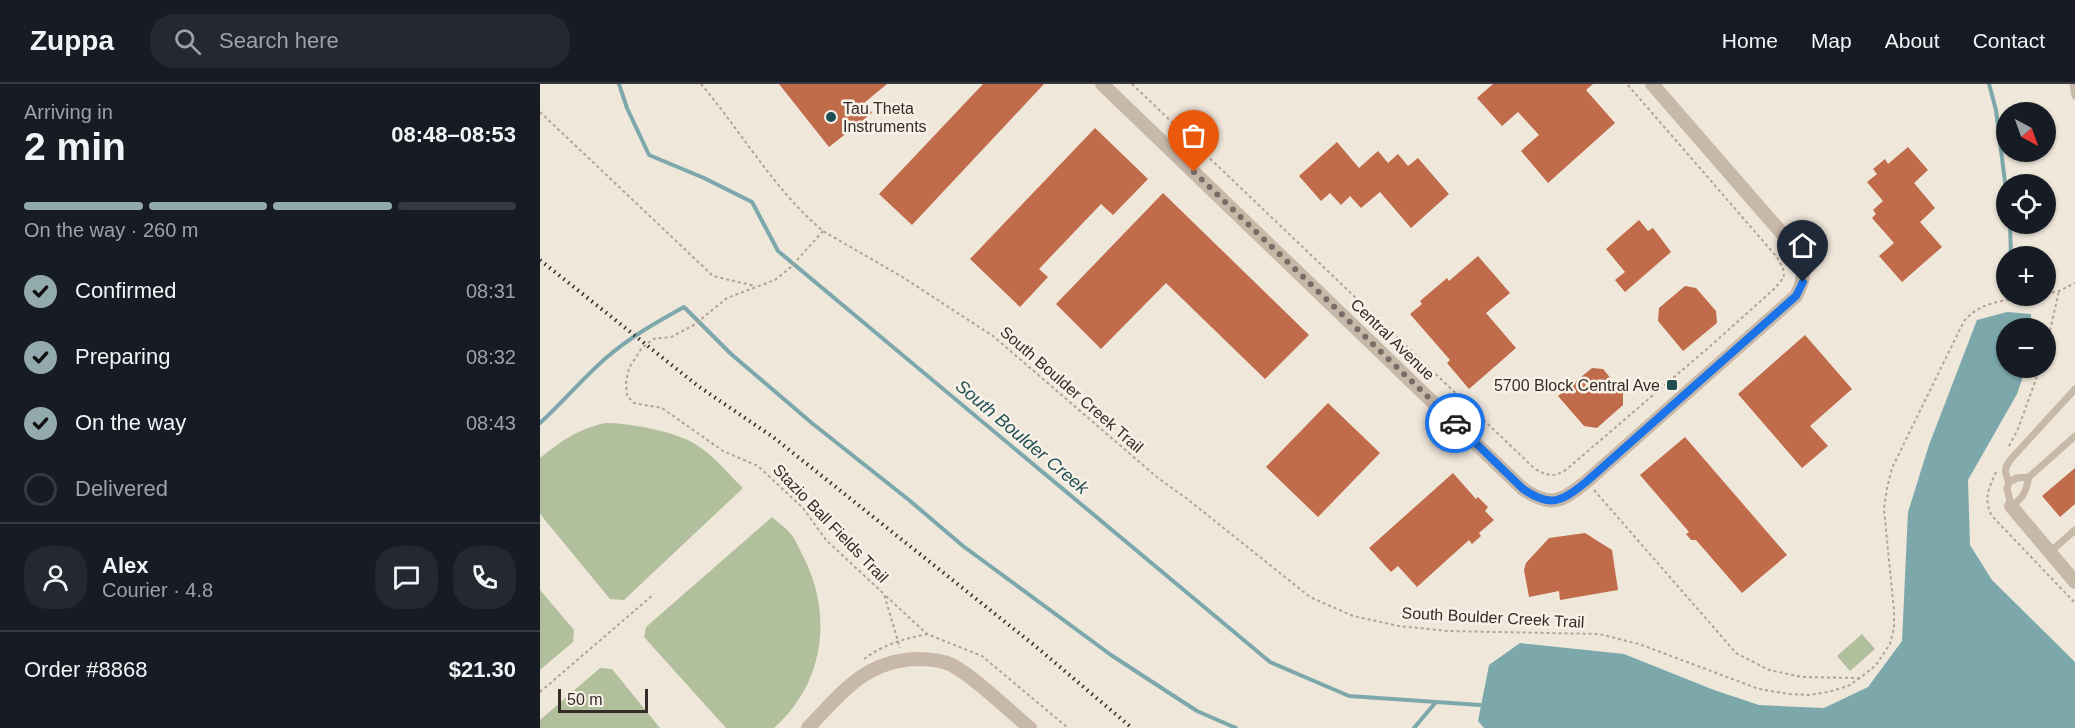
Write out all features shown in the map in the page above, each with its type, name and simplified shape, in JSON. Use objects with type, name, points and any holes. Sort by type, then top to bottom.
[{"type":"street","name":"Central Avenue","points":[[1102,84],[1523,489],[1539,500],[1548,501],[1564,498],[1586,482],[1796,296],[1803,282],[1803,262],[1793,246],[1652,84]]},
{"type":"street","points":[[2011,506],[2075,582]]},
{"type":"street","points":[[808,728],[848,687],[870,670],[903,660],[927,659],[950,664],[1030,728]]},
{"type":"lane","points":[[2073,84],[2075,96]]},
{"type":"lane","points":[[2009,483],[2005,467],[2075,389]]},
{"type":"lane","points":[[2029,477],[2017,478],[2009,483],[2007,488],[2011,506],[2024,496],[2029,477],[2075,436]]},
{"type":"lane","points":[[2050,552],[2075,530]]},
{"type":"path","name":"South Boulder Creek Trail","points":[[701,84],[774,178],[813,223],[993,336],[1158,478],[1310,597],[1353,616],[1399,626],[1448,631],[1599,634],[1638,644],[1759,689],[1809,695],[1828,692],[1848,686],[1884,655],[1890,644],[1894,628],[1893,580],[1884,509],[1892,468],[1964,321],[1981,306],[1996,302]]},
{"type":"path","points":[[1132,84],[1535,469],[1546,475],[1557,476],[1715,342],[1775,288],[1784,277],[1783,268],[1776,256],[1627,84]]},
{"type":"path","points":[[540,112],[713,276],[758,287]]},
{"type":"path","name":"Stazio Ball Fields Trail","points":[[823,231],[791,267],[775,280],[740,292],[718,304],[694,325],[671,337],[653,339],[641,349],[629,368],[626,382],[627,396],[634,403],[662,408],[723,451],[758,466],[803,508],[826,540],[884,594],[903,660]]},
{"type":"path","points":[[2056,292],[2075,283]]},
{"type":"path","points":[[2053,318],[2059,291]]},
{"type":"path","points":[[1586,482],[1736,653],[1769,670],[1802,677],[1860,678]]},
{"type":"path","points":[[540,692],[654,594]]},
{"type":"path","points":[[884,594],[927,634],[982,656],[1068,728]]},
{"type":"green space","points":[[605,423],[626,424],[686,439],[708,453],[743,488],[624,600],[610,599],[540,514],[540,458],[570,436]]},
{"type":"green space","points":[[772,517],[794,538],[814,582],[819,605],[818,650],[813,671],[803,692],[791,711],[774,728],[726,728],[644,637],[646,627]]},
{"type":"green space","points":[[540,590],[574,630],[573,642],[540,670]]},
{"type":"green space","points":[[1862,634],[1875,649],[1850,671],[1837,656]]},
{"type":"green space","points":[[600,668],[612,669],[660,728],[540,728],[540,720]]},
{"type":"water","points":[[2007,312],[2031,314],[2031,318],[1996,318],[1996,378],[2023,378],[2017,394],[1968,480],[1970,545],[1992,580],[2075,662],[2075,728],[1484,728],[1478,721],[1489,665],[1520,643],[1624,654],[1714,690],[1759,705],[1824,708],[1868,687],[1902,641],[1908,512],[1929,445],[1977,320]]},
{"type":"building","points":[[779,84],[887,84],[864,103],[872,113],[829,147]]},
{"type":"building","points":[[983,84],[1044,84],[912,225],[879,194]]},
{"type":"building","points":[[1493,84],[1593,84],[1586,90],[1615,123],[1548,183],[1521,151],[1539,135],[1518,112],[1502,126],[1477,98]]},
{"type":"building","points":[[1095,128],[1148,179],[1113,215],[1101,204],[1039,269],[1048,277],[1020,307],[970,259]]},
{"type":"building","points":[[1337,142],[1359,168],[1378,151],[1388,163],[1398,154],[1408,166],[1418,158],[1449,194],[1411,228],[1380,192],[1361,208],[1350,196],[1341,205],[1330,193],[1321,201],[1299,176]]},
{"type":"building","points":[[1908,147],[1928,170],[1914,183],[1935,208],[1920,222],[1942,247],[1902,282],[1879,256],[1894,243],[1872,218],[1876,214],[1873,210],[1883,201],[1867,182],[1877,174],[1873,169],[1885,159],[1888,164]]},
{"type":"building","points":[[1163,193],[1309,335],[1265,379],[1166,283],[1101,349],[1056,304]]},
{"type":"building","points":[[1639,220],[1648,231],[1653,228],[1671,252],[1625,292],[1615,280],[1625,272],[1606,249]]},
{"type":"building","points":[[1478,256],[1510,293],[1486,313],[1516,348],[1469,389],[1447,363],[1450,360],[1410,314],[1422,304],[1420,301],[1447,278],[1449,281]]},
{"type":"building","points":[[1685,286],[1696,288],[1716,311],[1717,323],[1683,351],[1658,321],[1659,308]]},
{"type":"building","points":[[1805,335],[1852,389],[1810,426],[1828,446],[1802,468],[1738,394]]},
{"type":"building","points":[[1592,368],[1603,369],[1623,393],[1623,405],[1597,428],[1584,426],[1558,396]]},
{"type":"building","points":[[1328,403],[1380,453],[1318,517],[1266,467]]},
{"type":"building","points":[[1685,437],[1787,555],[1742,593],[1696,540],[1691,540],[1686,534],[1689,532],[1640,475]]},
{"type":"building","points":[[2075,468],[2075,504],[2060,517],[2042,496]]},
{"type":"building","points":[[1453,473],[1476,499],[1478,497],[1488,507],[1485,511],[1494,520],[1479,533],[1481,536],[1472,544],[1469,540],[1417,587],[1398,566],[1391,572],[1369,548]]},
{"type":"building","points":[[1585,533],[1612,550],[1618,590],[1560,600],[1559,591],[1529,597],[1524,570],[1526,563],[1549,538]]},
{"type":"waterway","name":"South Boulder Creek","points":[[619,84],[627,108],[649,155],[704,178],[752,202],[778,251],[1270,662],[1349,696],[1480,705]]},
{"type":"waterway","points":[[1989,84],[1996,110],[2004,174]]},
{"type":"waterway","points":[[2010,234],[2011,246]]},
{"type":"waterway","points":[[540,423],[615,350],[684,307],[731,354],[963,546],[1111,655],[1197,711],[1236,728]]},
{"type":"waterway","points":[[1414,728],[1436,702]]},
{"type":"railway","points":[[540,260],[698,386],[773,437],[1034,645],[1132,728]]},
{"type":"way so far","points":[[1194,172],[1455,423]]},
{"type":"place","name":"Tau Theta Instruments","points":[[831,117]]},
{"type":"place","name":"5700 Block Central Ave","points":[[1672,385]]},
{"type":"route","points":[[1455,423],[1523,489],[1539,500],[1564,498],[1586,482],[1796,296],[1803,282]]}]
